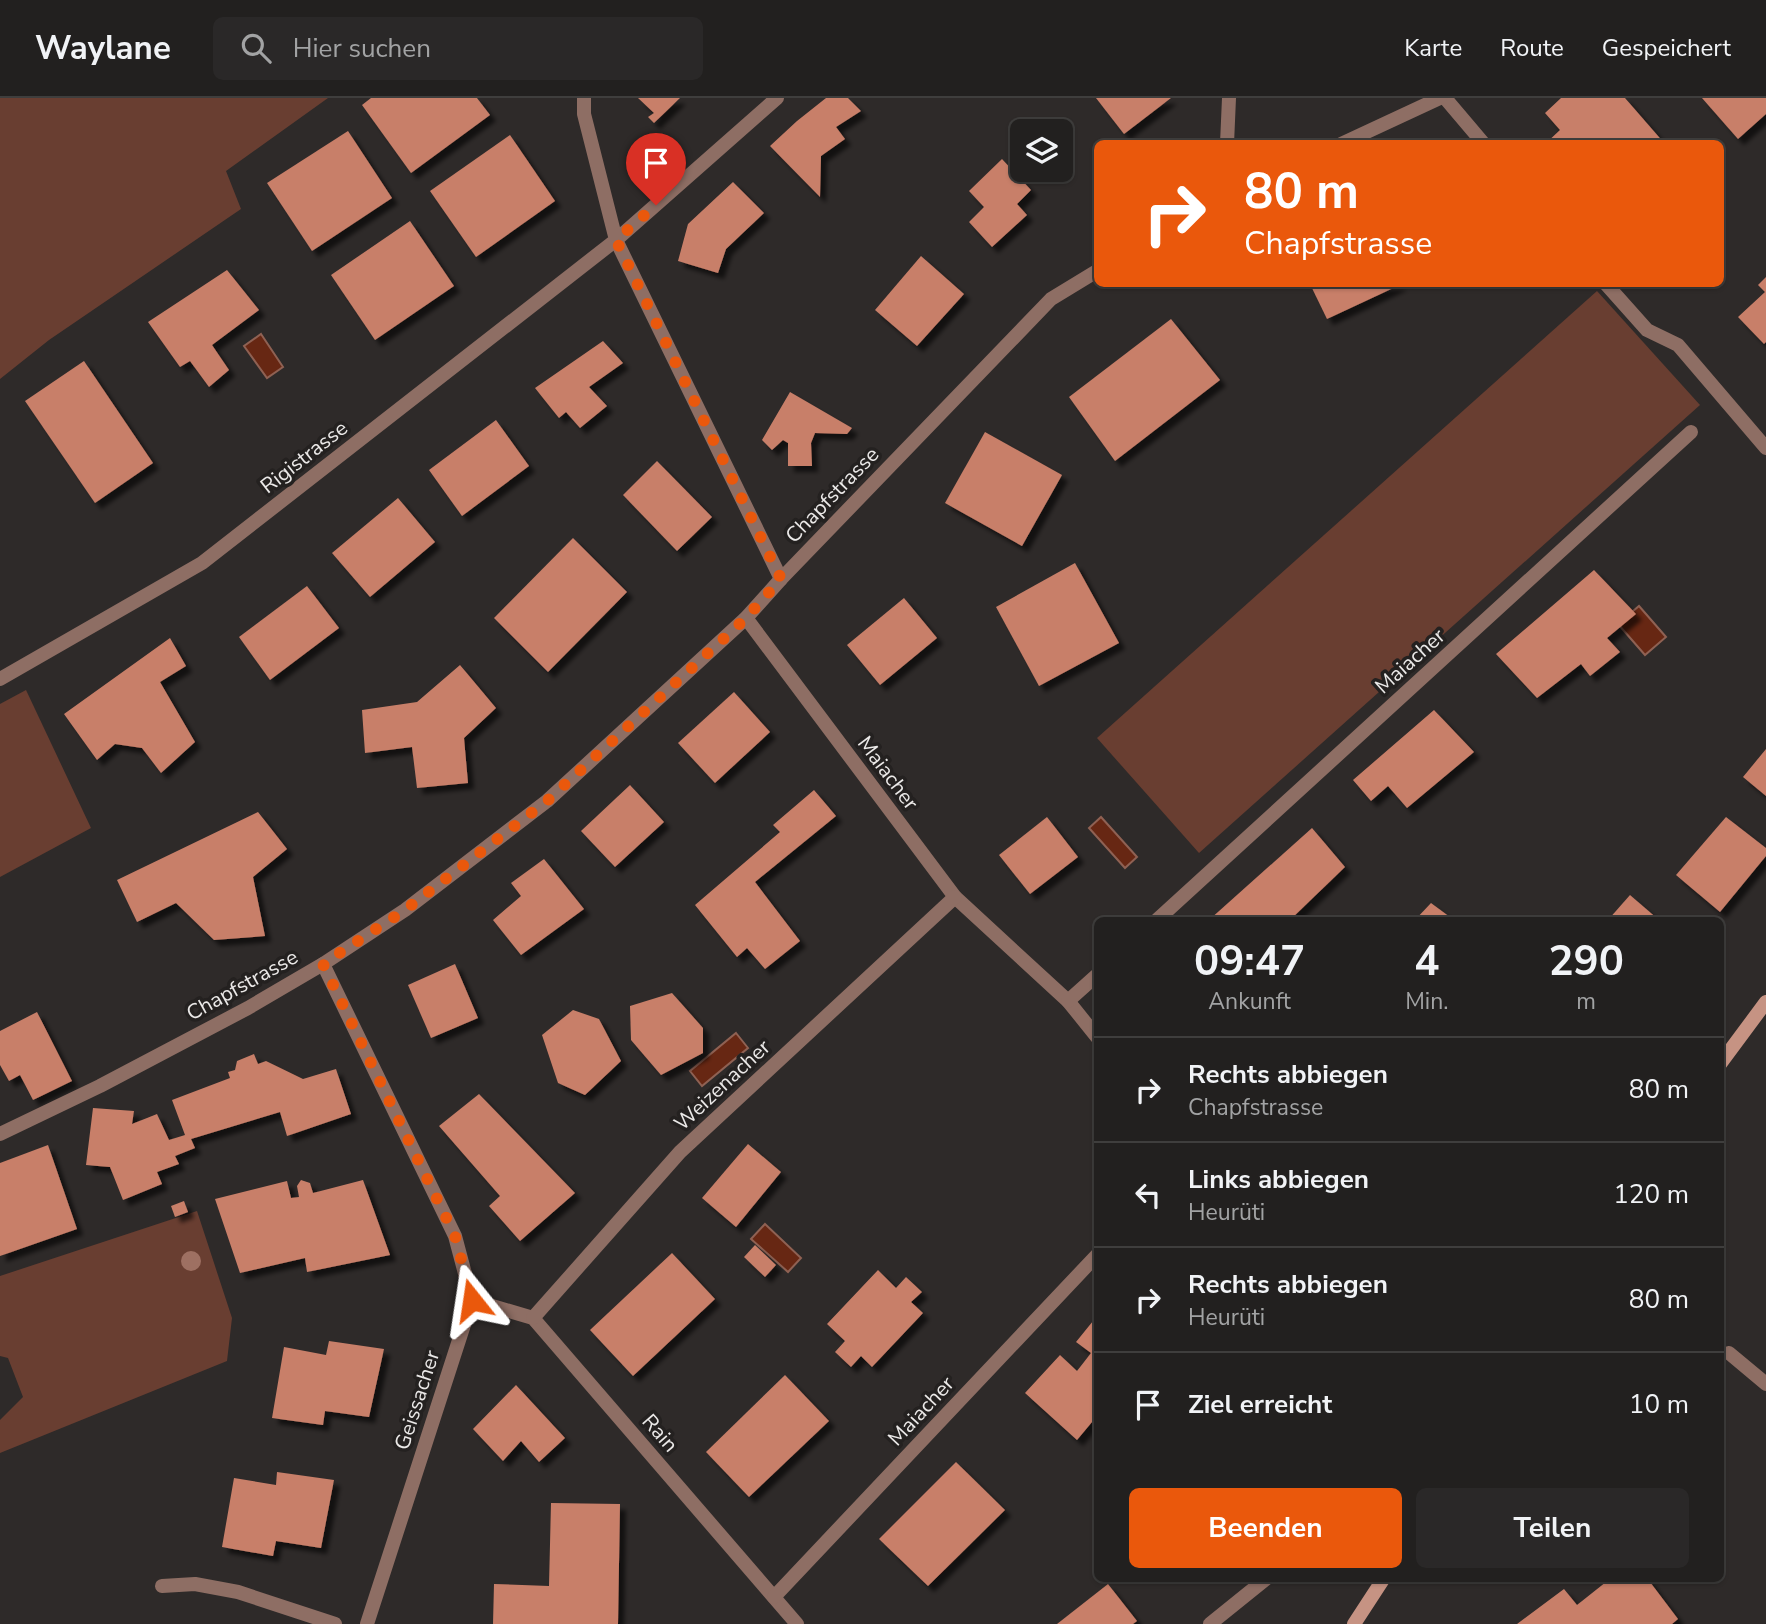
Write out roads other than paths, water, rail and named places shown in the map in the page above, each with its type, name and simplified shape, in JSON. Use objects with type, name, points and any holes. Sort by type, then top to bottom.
[{"type":"street","points":[[584,98],[584,114],[616,240],[781,579]]},
{"type":"street","name":"Rigistrasse","points":[[0,679],[202,563],[616,240],[777,98]]},
{"type":"street","points":[[1227,140],[1229,98]]},
{"type":"street","points":[[1349,140],[1443,98],[1481,140]]},
{"type":"street","name":"Chapfstrasse","points":[[0,1134],[248,1008],[323,964],[405,910],[547,801],[746,618],[1051,299],[1094,273]]},
{"type":"street","points":[[1609,287],[1647,330],[1678,345],[1766,448]]},
{"type":"street","name":"Maiacher","points":[[1160,917],[1692,432]]},
{"type":"street","name":"Maiacher","points":[[746,618],[955,897],[1068,1001],[1094,1033]]},
{"type":"street","name":"Weizenacher","points":[[533,1318],[680,1152],[955,897]]},
{"type":"street","points":[[323,964],[455,1236],[472,1300],[533,1318]]},
{"type":"street","points":[[1068,1001],[1094,978]]},
{"type":"street","points":[[1724,1059],[1766,1002]]},
{"type":"street","name":"Maiacher","points":[[774,1597],[1094,1258]]},
{"type":"street","name":"Geissacher","points":[[367,1624],[472,1300]]},
{"type":"street","name":"Rain","points":[[533,1318],[797,1624]]},
{"type":"street","points":[[1729,1353],[1766,1384]]},
{"type":"street","points":[[1210,1624],[1262,1582]]},
{"type":"street","points":[[1354,1624],[1381,1582]]},
{"type":"street","points":[[162,1586],[195,1584],[238,1592],[335,1624]]}]
